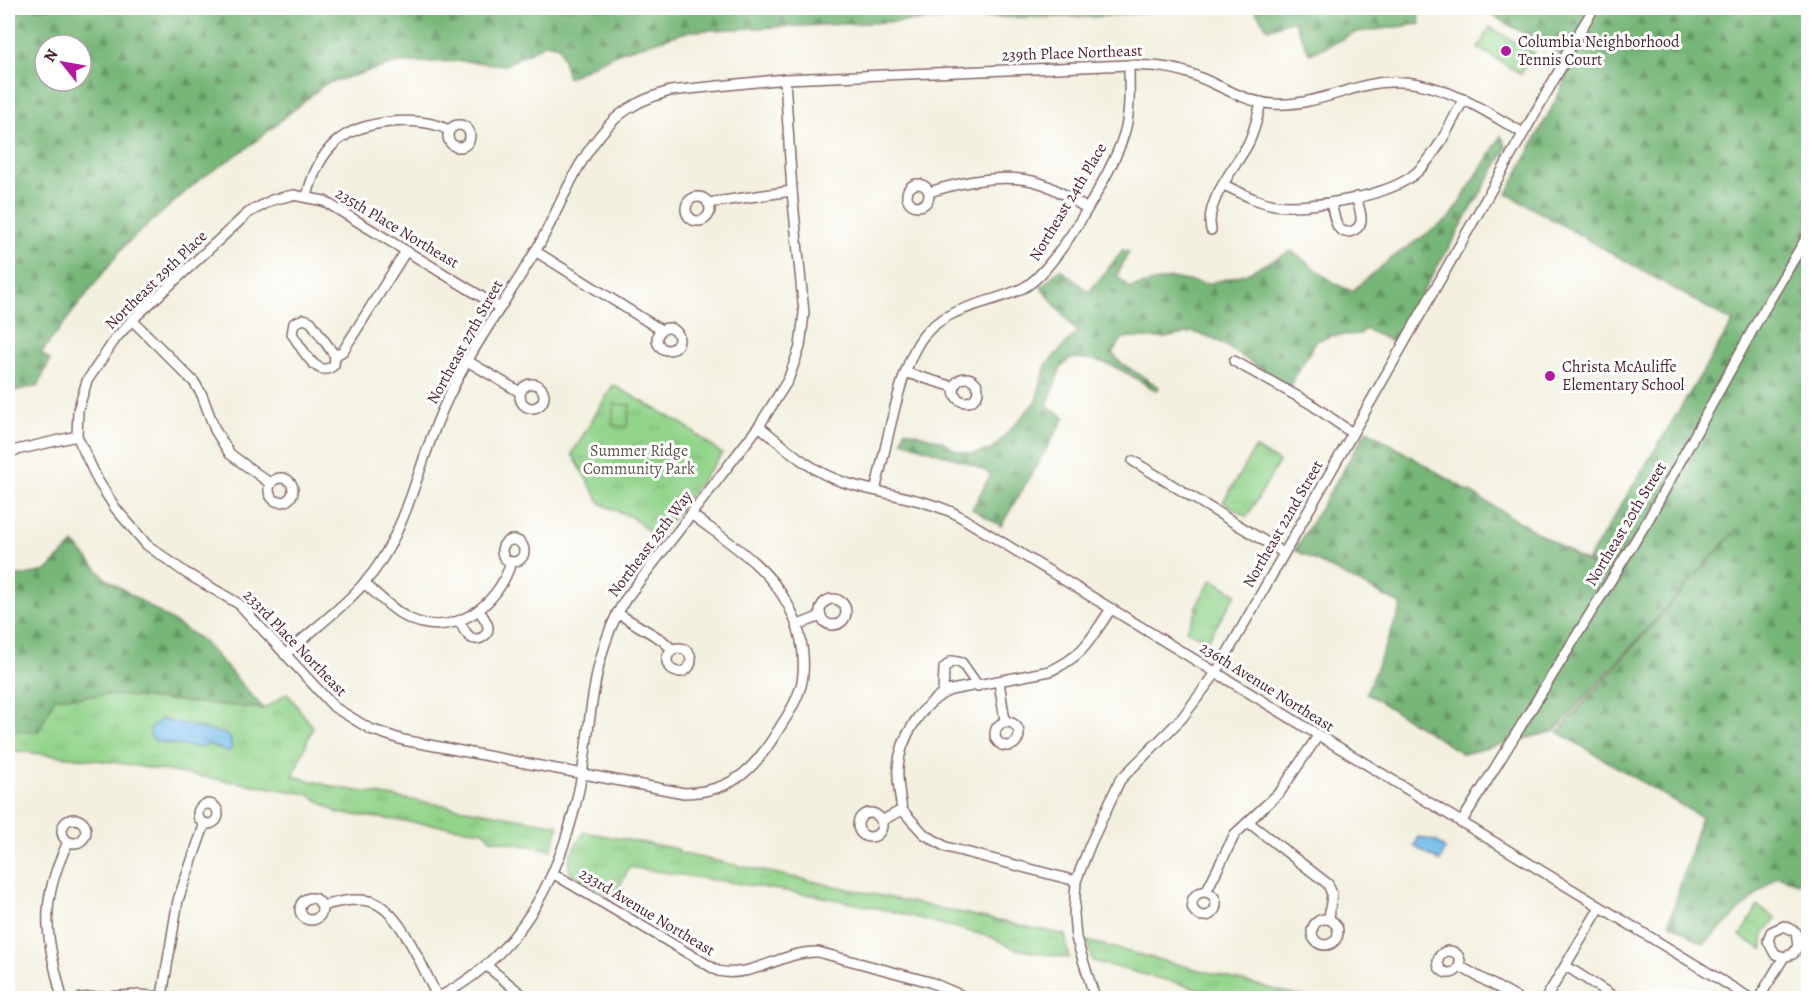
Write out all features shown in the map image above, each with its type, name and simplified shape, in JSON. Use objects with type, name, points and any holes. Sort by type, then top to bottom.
[{"type":"street","points":[[1566,54],[1594,8]]},
{"type":"street","name":"Northeast 22nd Street","points":[[1095,999],[1076,938],[1074,915],[1076,881],[1089,845],[1120,780],[1182,718],[1216,673],[1563,64]]},
{"type":"street","name":"239th Place Northeast","points":[[610,124],[637,103],[670,91],[785,79],[1129,65],[1170,68],[1261,102],[1279,104],[1312,101],[1367,85],[1402,81],[1433,86],[1464,99],[1523,133]]},
{"type":"street","name":"Northeast 24th Place","points":[[875,490],[907,373],[918,345],[942,319],[1023,288],[1035,281],[1057,256],[1086,208],[1123,138],[1127,123],[1129,65]]},
{"type":"street","name":"Northeast 25th Way","points":[[437,998],[488,967],[505,949],[554,874],[568,834],[582,774],[603,644],[617,613],[759,426],[789,380],[800,347],[804,313],[792,192],[785,79]]},
{"type":"street","points":[[1224,185],[1273,205],[1294,207],[1356,197],[1405,181],[1435,150],[1464,99]]},
{"type":"street","points":[[1211,230],[1210,210],[1251,137],[1261,102]]},
{"type":"street","points":[[307,196],[314,171],[322,159],[344,134],[356,128],[369,124],[406,121],[420,122],[449,130]]},
{"type":"street","name":"Northeast 27th Street","points":[[285,655],[364,583],[391,544],[447,400],[535,251],[591,148],[610,124]]},
{"type":"street","points":[[928,192],[970,182],[1024,180],[1050,187],[1086,208]]},
{"type":"street","points":[[708,203],[792,192]]},
{"type":"street","name":"235th Place Northeast","points":[[272,200],[293,195],[324,201],[500,308]]},
{"type":"street","points":[[1332,202],[1337,225],[1342,231],[1350,232],[1357,229],[1361,222],[1356,197]]},
{"type":"street","name":"Northeast 29th Place","points":[[77,436],[78,410],[87,381],[116,338],[132,320],[248,213],[272,200]]},
{"type":"street","name":"Northeast 20th Street","points":[[1461,823],[1648,520],[1758,320],[1809,235]]},
{"type":"street","points":[[335,356],[311,322],[300,319],[294,323],[292,334],[318,368],[325,370],[331,368],[335,356],[343,351],[406,251]]},
{"type":"street","points":[[535,251],[661,330]]},
{"type":"street","points":[[132,320],[194,382],[202,395],[215,430],[230,454],[271,484]]},
{"type":"street","points":[[1234,361],[1311,404],[1352,433]]},
{"type":"street","points":[[469,362],[520,392]]},
{"type":"street","points":[[907,373],[954,387]]},
{"type":"street","name":"236th Avenue Northeast","points":[[759,426],[823,474],[843,482],[920,500],[954,513],[1599,909],[1750,999]]},
{"type":"street","points":[[8,452],[77,436]]},
{"type":"street","name":"233rd Place Northeast","points":[[77,436],[98,481],[132,529],[169,562],[239,604],[320,694],[350,718],[370,729],[403,740],[684,793],[699,793],[730,783],[748,772],[762,757],[785,720],[798,695],[803,676],[798,625]]},
{"type":"street","points":[[1133,461],[1284,553]]},
{"type":"street","points":[[691,514],[765,573],[787,602],[798,625],[821,616]]},
{"type":"street","points":[[364,583],[408,618],[433,624],[459,621],[479,611],[503,583],[511,562]]},
{"type":"street","points":[[1076,881],[946,847],[924,834],[902,810],[898,783],[900,754],[918,720],[942,694],[1050,671],[1076,658],[1110,609]]},
{"type":"street","points":[[459,621],[470,637],[480,639],[486,634],[488,628],[479,611]]},
{"type":"street","points":[[617,613],[662,640],[673,650]]},
{"type":"street","points":[[942,694],[944,668],[952,661],[962,663],[978,686]]},
{"type":"street","points":[[999,682],[1005,722]]},
{"type":"street","points":[[1206,892],[1228,845],[1248,822],[1280,792],[1318,736]]},
{"type":"street","points":[[881,821],[902,810]]},
{"type":"street","points":[[1248,822],[1328,884],[1332,894],[1329,919]]},
{"type":"street","points":[[81,999],[167,997],[178,900],[204,823]]},
{"type":"street","points":[[62,999],[50,950],[46,904],[54,871],[68,842]]},
{"type":"street","name":"233rd Avenue Northeast","points":[[554,874],[718,971],[748,971],[808,951],[818,952],[930,982],[967,999]]},
{"type":"street","points":[[322,906],[368,900],[385,908],[396,920],[437,998]]},
{"type":"street","points":[[1546,999],[1599,909]]},
{"type":"street","points":[[1759,999],[1784,957]]},
{"type":"street","points":[[1459,966],[1517,999]]},
{"type":"street","points":[[1566,966],[1616,999]]},
{"type":"street","points":[[488,967],[526,999]]},
{"type":"green space","points":[[8,8],[1164,8],[1163,11],[1092,17],[1002,17],[690,31],[617,53],[568,78],[559,46],[546,43],[506,65],[463,61],[397,63],[325,84],[250,146],[199,180],[124,246],[41,353],[50,360],[38,386],[8,392]]},
{"type":"green space","points":[[1253,8],[1417,8],[1420,24],[1357,32],[1310,54],[1293,20],[1268,29]]},
{"type":"green space","points":[[1479,8],[1808,8],[1808,886],[1777,876],[1704,944],[1669,923],[1701,817],[1558,732],[1738,528],[1555,731],[1463,754],[1366,693],[1402,605],[1295,550],[1367,430],[1606,574],[1587,561],[1733,322],[1507,194],[1566,80],[1557,52]]},
{"type":"green space","name":"Columbia Neighborhood Tennis Court","points":[[1490,27],[1534,53],[1521,74],[1478,48]]},
{"type":"green space","points":[[1501,136],[1507,148],[1393,342],[1365,329],[1360,334],[1331,336],[1316,341],[1289,387],[1215,339],[1193,332],[1165,338],[1123,338],[1112,353],[1121,363],[1159,387],[1157,391],[1105,363],[1069,359],[1060,369],[1047,406],[1065,417],[1001,526],[972,509],[991,474],[971,464],[902,441],[905,430],[942,441],[955,450],[972,454],[992,450],[1036,401],[1046,365],[1077,332],[1041,287],[1060,269],[1089,292],[1123,250],[1129,252],[1117,275],[1129,288],[1171,278],[1207,284],[1245,274],[1291,251],[1328,278],[1352,291],[1393,257],[1450,218]]},
{"type":"green space","name":"Summer Ridge Community Park","points":[[613,385],[684,425],[722,454],[657,538],[631,517],[601,504],[572,454]]},
{"type":"green space","points":[[614,404],[630,405],[627,427],[612,425]]},
{"type":"green space","points":[[1255,448],[1279,462],[1247,517],[1223,502]]},
{"type":"green space","points":[[74,543],[105,578],[202,640],[264,709],[111,695],[55,698],[38,734],[8,730],[8,578],[46,571]]},
{"type":"green space","points":[[1212,579],[1236,594],[1207,641],[1186,630],[1198,610],[1195,608]]},
{"type":"green space","points":[[287,693],[313,727],[293,776],[335,787],[559,825],[551,850],[490,839],[484,831],[338,813],[308,794],[112,762],[8,750],[8,730],[38,733],[55,698],[111,695],[264,709]]},
{"type":"green space","points":[[584,832],[678,849],[679,853],[1065,935],[1069,958],[1016,949],[991,937],[891,911],[818,896],[629,867],[614,899],[570,873],[570,857]]},
{"type":"green space","points":[[1758,906],[1776,919],[1763,934],[1763,950],[1740,936]]},
{"type":"green space","points":[[1087,941],[1307,998],[1234,998],[1092,961]]},
{"type":"water","points":[[162,719],[225,734],[230,738],[232,747],[228,752],[208,744],[200,748],[156,742],[150,735],[151,728]]},
{"type":"water","points":[[1419,837],[1436,841],[1445,849],[1440,862],[1414,846]]},
{"type":"place","name":"Columbia Neighborhood Tennis Court","points":[[1506,51]]},
{"type":"place","name":"Christa McAuliffe Elementary School","points":[[1550,376]]}]
